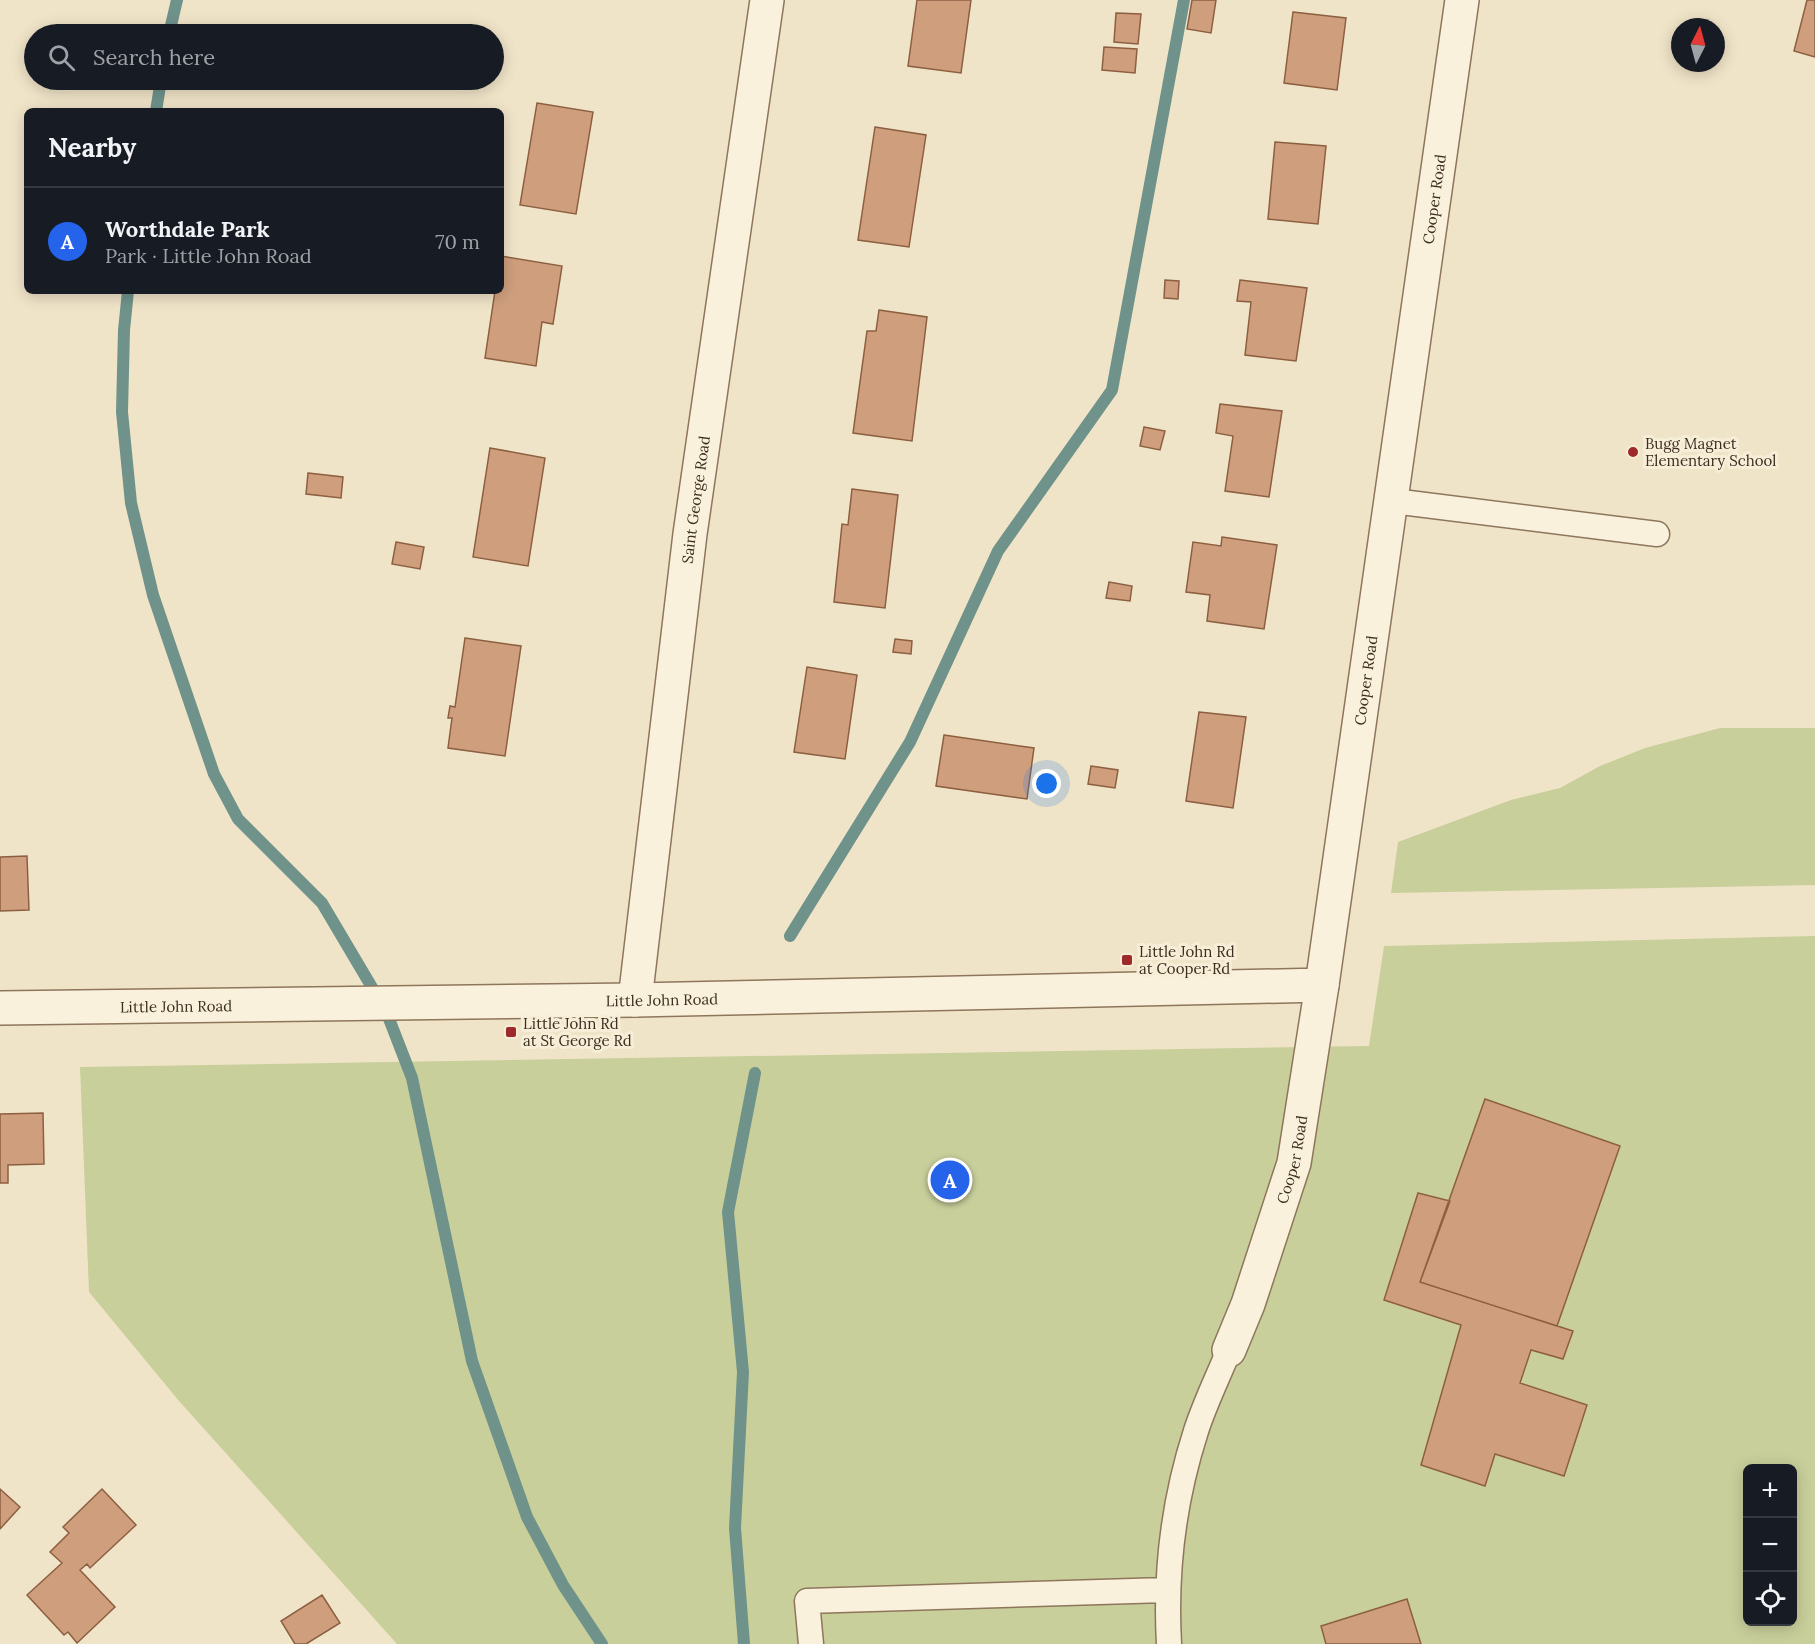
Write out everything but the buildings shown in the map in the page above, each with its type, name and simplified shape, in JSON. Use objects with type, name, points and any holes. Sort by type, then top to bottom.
[{"type":"street","name":"Saint George Road","points":[[635,1000],[690,534],[768,0]]},
{"type":"street","name":"Cooper Road","points":[[1229,1350],[1248,1304],[1294,1163],[1393,501],[1462,0]]},
{"type":"street","name":"Little John Road","points":[[0,1008],[635,1000],[1322,985]]},
{"type":"lane","points":[[1393,501],[1656,534]]},
{"type":"lane","points":[[1169,1644],[1166,1590],[1177,1505],[1196,1431],[1229,1350]]},
{"type":"lane","points":[[811,1644],[807,1601],[1166,1590]]},
{"type":"green space","points":[[1720,728],[1815,728],[1815,885],[1391,893],[1398,842],[1511,800],[1560,788],[1600,766],[1645,748]]},
{"type":"green space","points":[[1815,936],[1815,1644],[397,1644],[179,1401],[89,1292],[80,1067],[1369,1046],[1384,946]]},
{"type":"waterway","points":[[171,24],[177,0]]},
{"type":"waterway","points":[[790,936],[910,742],[998,551],[1112,390],[1184,0]]},
{"type":"waterway","points":[[156,108],[159,90]]},
{"type":"waterway","points":[[128,294],[124,330],[122,412],[131,503],[153,595],[214,774],[238,819],[322,903],[386,1011],[412,1078],[472,1361],[527,1517],[563,1585],[602,1644]]},
{"type":"waterway","points":[[744,1644],[735,1528],[743,1372],[728,1212],[755,1073]]},
{"type":"place","name":"Bugg Magnet Elementary School","points":[[1633,452]]},
{"type":"place","name":"Little John Rd at Cooper Rd","points":[[1127,960]]},
{"type":"place","name":"Little John Rd at St George Rd","points":[[511,1032]]},
{"type":"place","name":"Worthdale Park","points":[[950,1180]]}]
